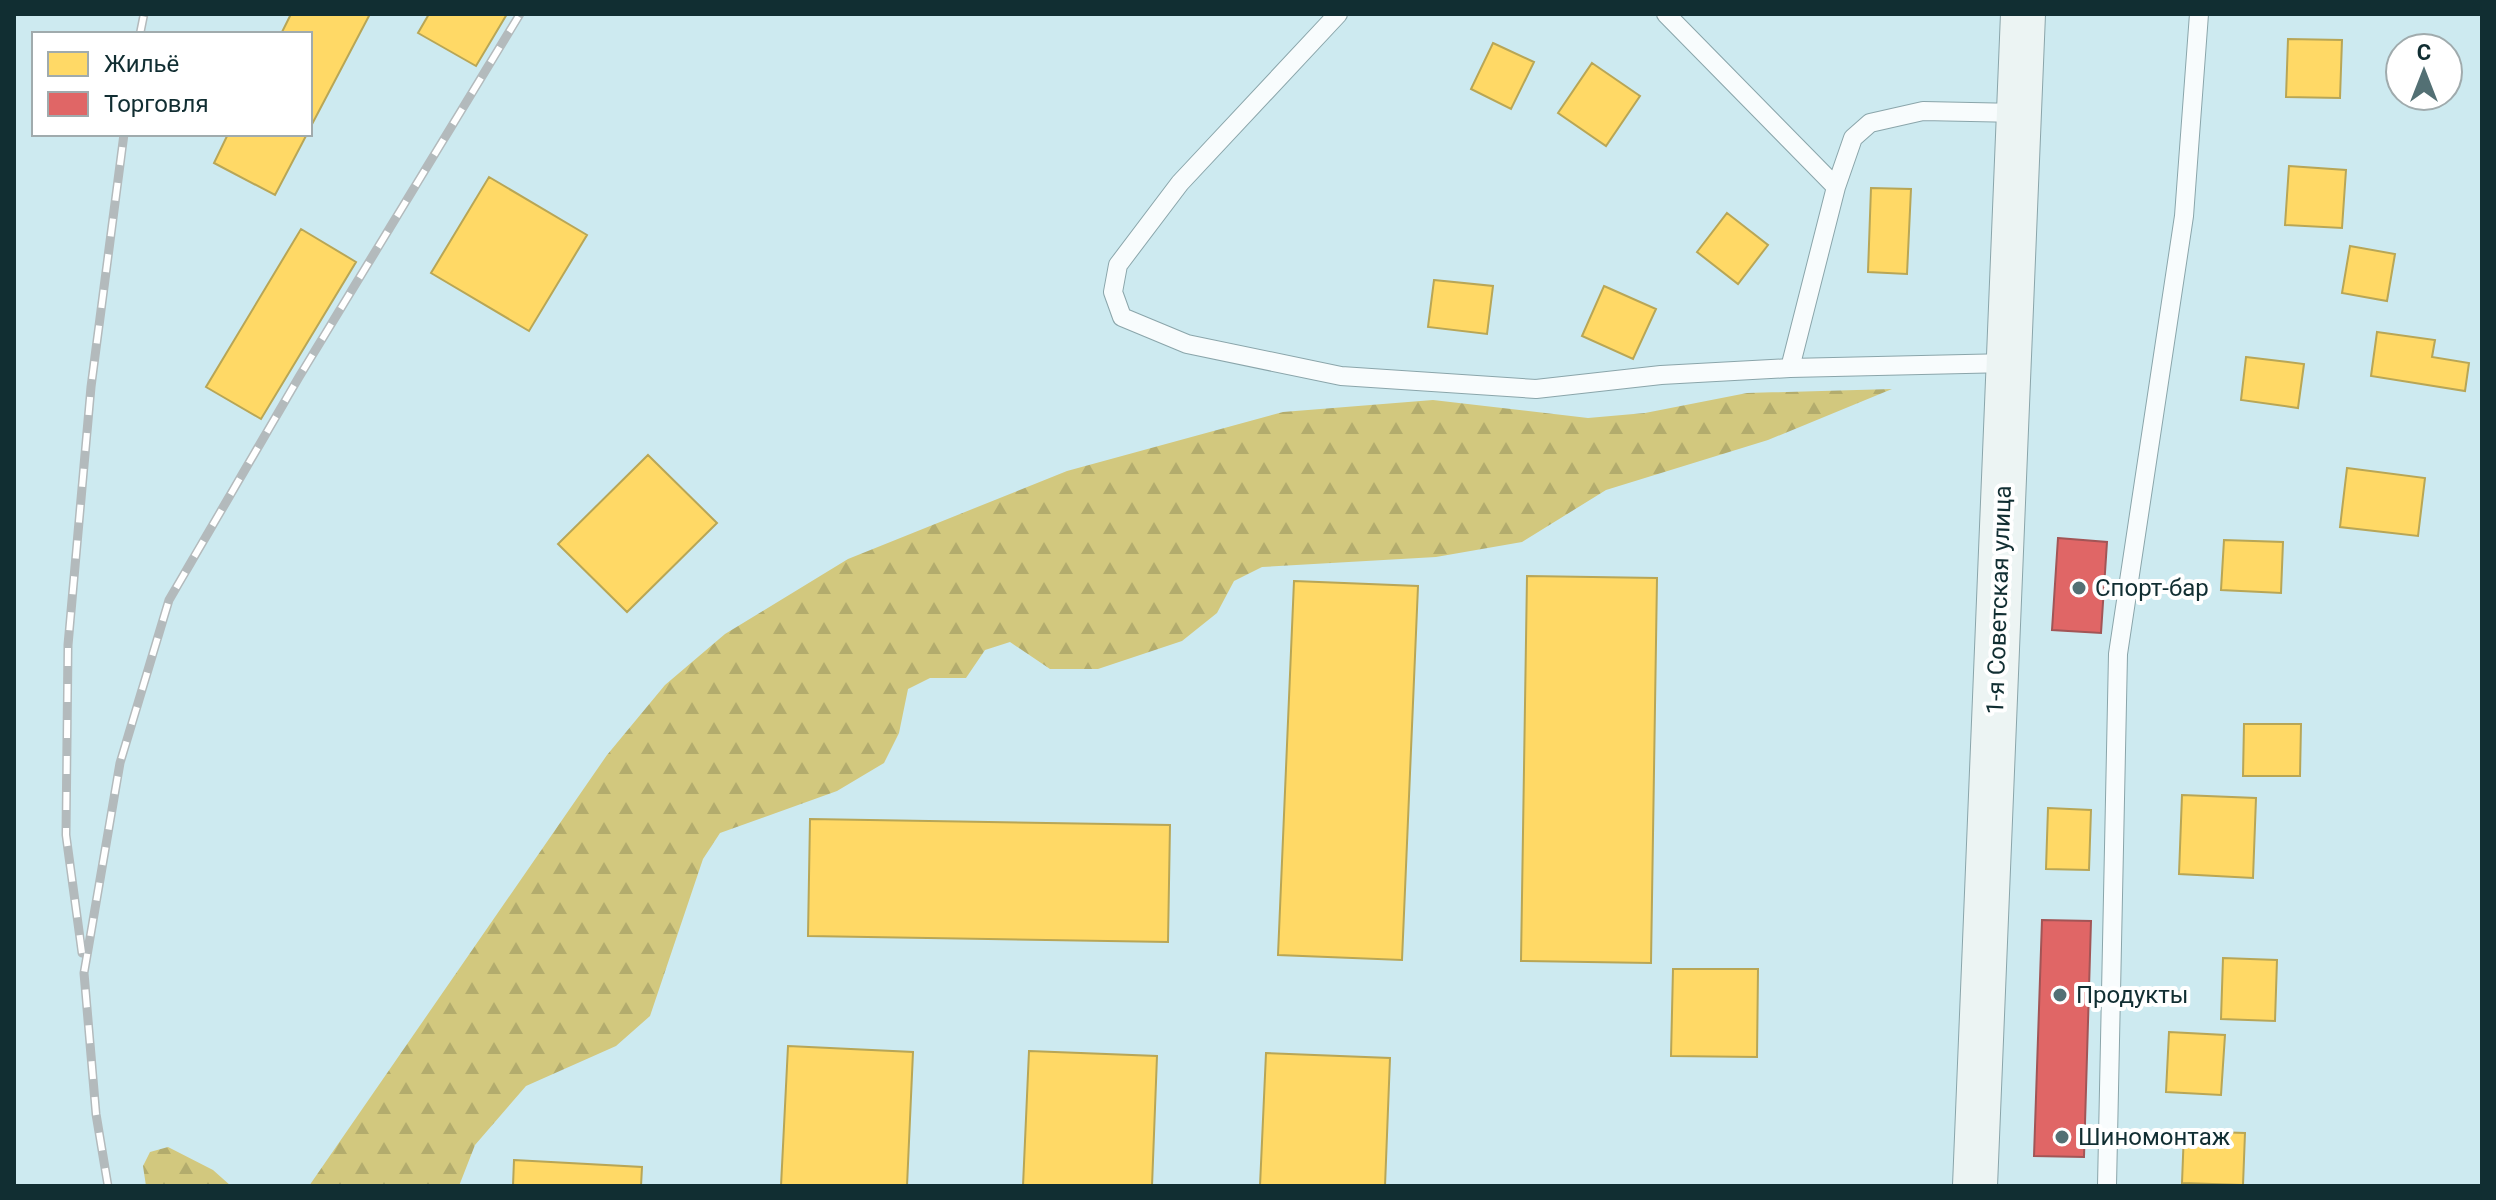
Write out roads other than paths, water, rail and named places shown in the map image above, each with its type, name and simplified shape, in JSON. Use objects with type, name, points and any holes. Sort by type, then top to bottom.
[{"type":"street","name":"1-я Советская улица","points":[[1975,1186],[2023,14]]},
{"type":"lane","points":[[1338,14],[1180,183],[1118,265],[1113,292],[1122,317],[1187,344],[1341,376],[1536,389],[1661,375],[1790,368],[2009,363]]},
{"type":"lane","points":[[1666,14],[1836,187]]},
{"type":"lane","points":[[2107,1186],[2118,654],[2184,216],[2199,14]]},
{"type":"lane","points":[[1790,368],[1836,187],[1853,138],[1870,123],[1923,111],[2019,113]]},
{"type":"railway","points":[[140,32],[144,14]]},
{"type":"railway","points":[[108,1186],[96,1114],[84,973],[120,763],[169,600],[299,377],[520,14]]},
{"type":"railway","points":[[82,953],[66,835],[68,645],[91,387],[124,136]]},
{"type":"place","name":"Спорт-бар","points":[[2079,588]]},
{"type":"place","name":"Продукты","points":[[2060,995]]},
{"type":"place","name":"Шиномонтаж","points":[[2062,1137]]}]
